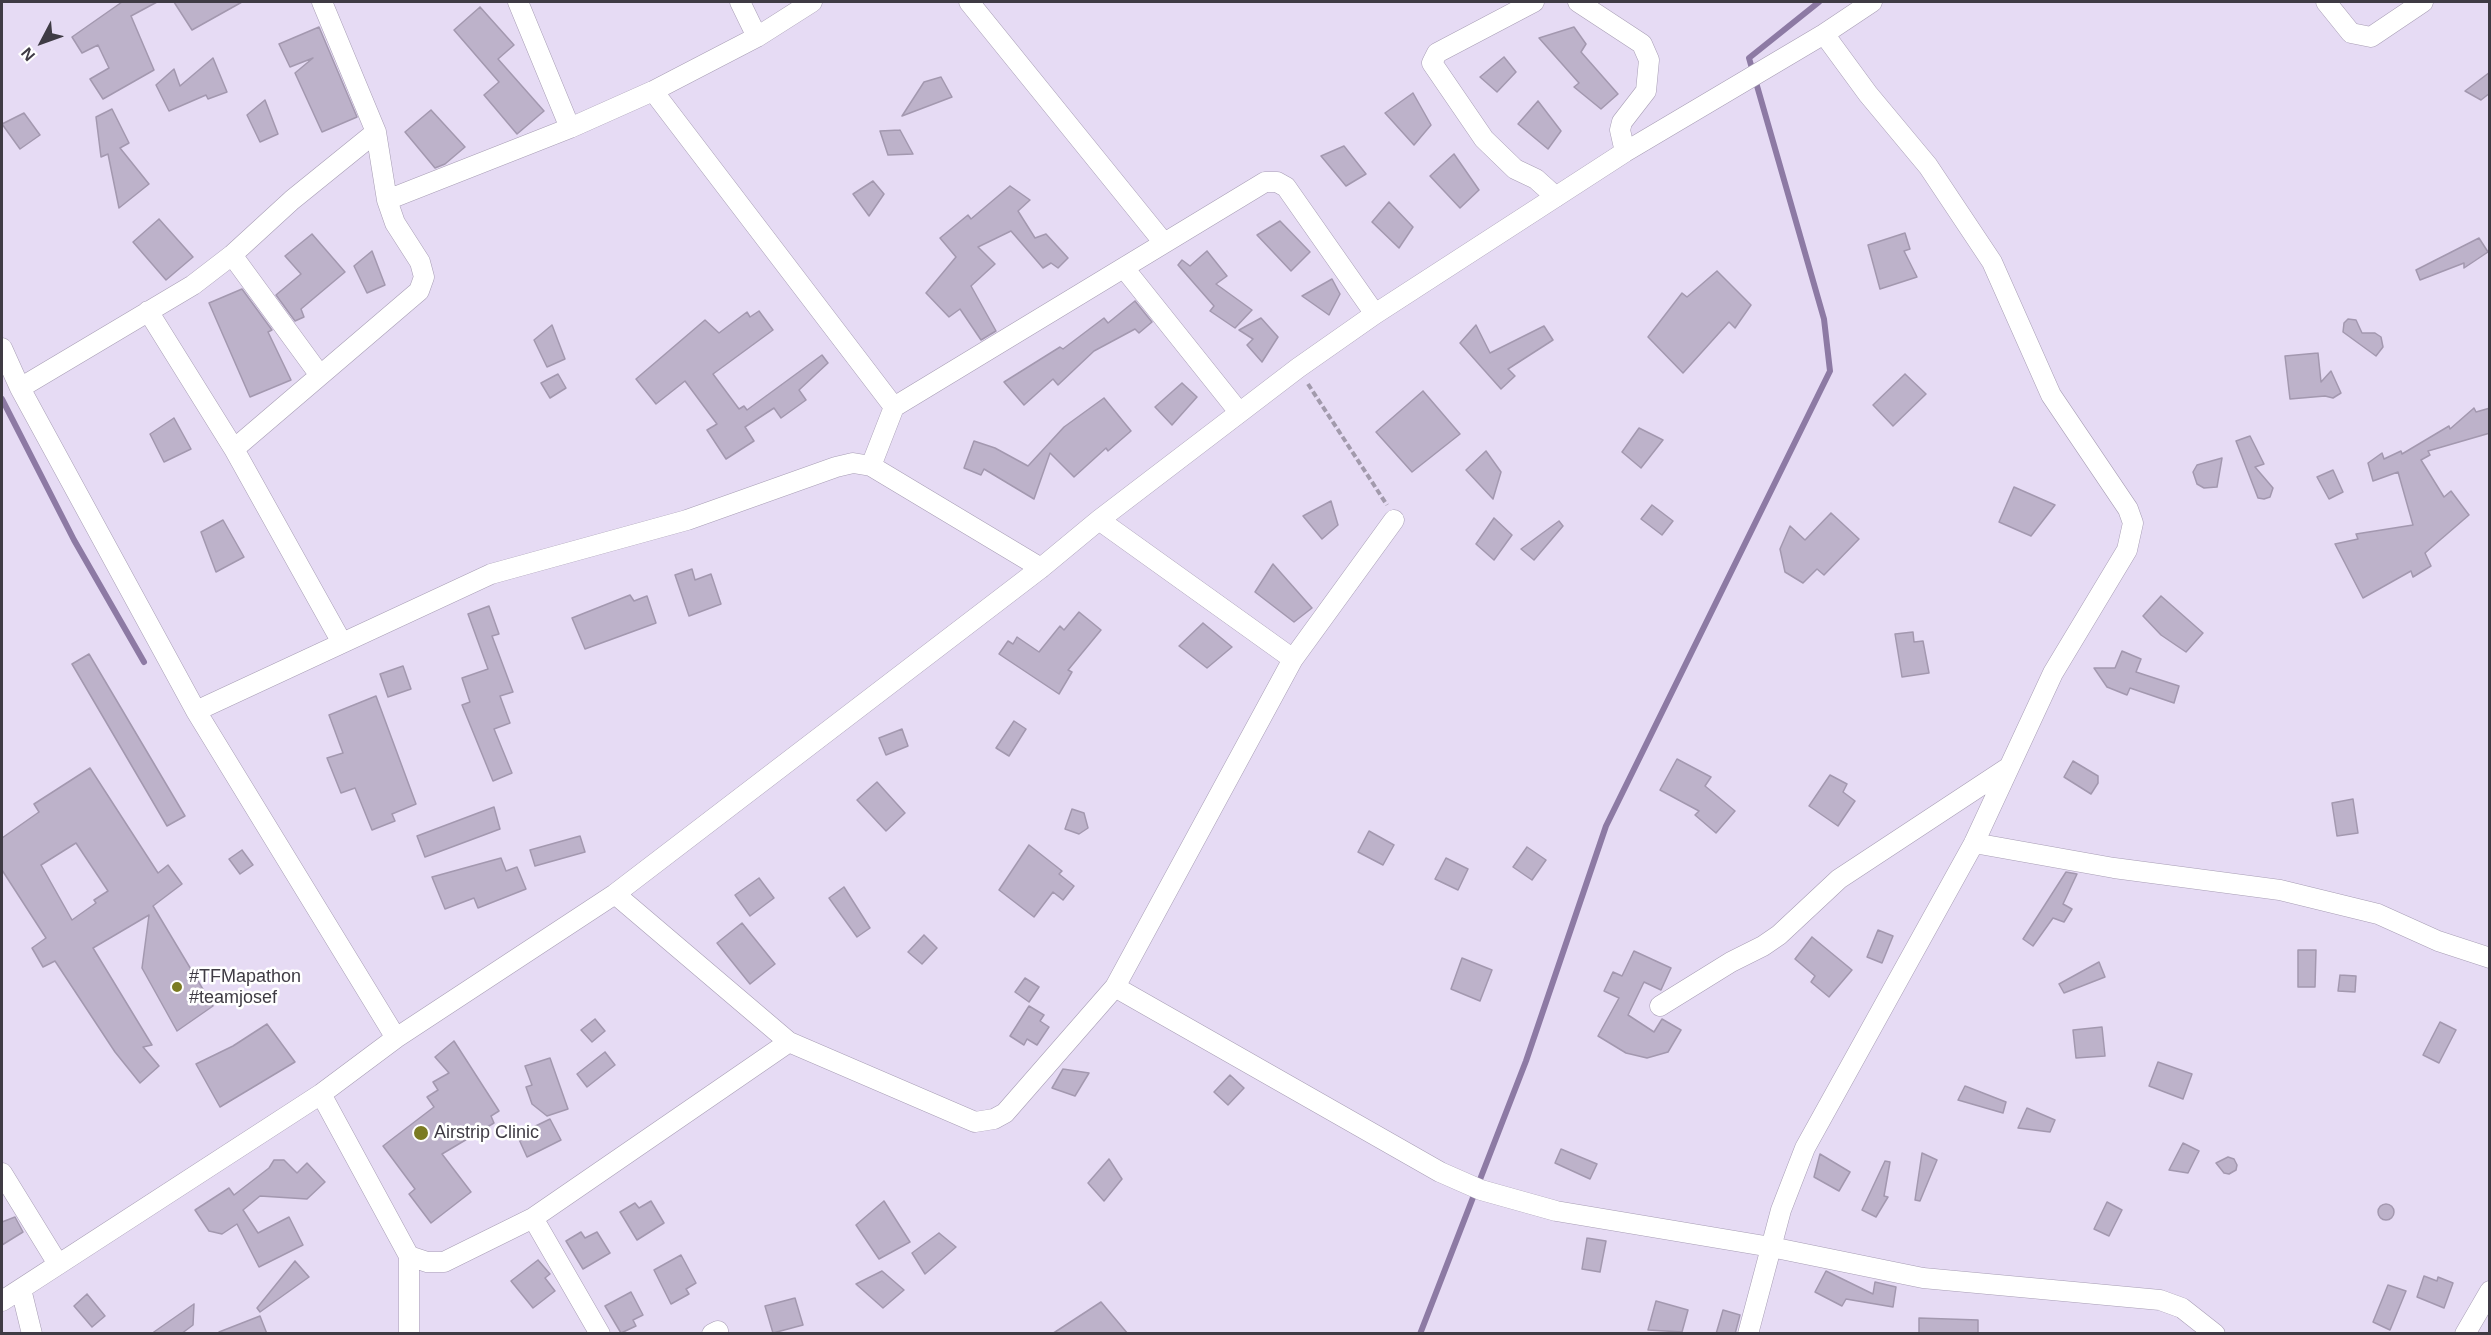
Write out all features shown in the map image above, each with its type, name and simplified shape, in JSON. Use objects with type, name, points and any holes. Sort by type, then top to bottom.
[{"type":"street","points":[[234,449],[319,374],[419,291],[424,277],[420,262],[395,224],[387,200],[376,132],[322,2]]},
{"type":"street","points":[[518,2],[570,128]]},
{"type":"street","points":[[740,2],[757,37]]},
{"type":"street","points":[[387,200],[570,128],[653,91],[757,37],[812,2]]},
{"type":"street","points":[[969,2],[1164,243]]},
{"type":"street","points":[[1534,2],[1437,53],[1432,63],[1484,139],[1515,169],[1536,179],[1556,197]]},
{"type":"street","points":[[1578,2],[1642,44],[1650,60],[1646,91],[1622,122],[1620,130],[1625,152]]},
{"type":"street","points":[[2,1301],[321,1094],[396,1038],[615,894],[1041,568],[1099,520],[1239,412],[1375,314],[1625,152],[1824,34],[1872,2]]},
{"type":"street","points":[[2326,2],[2351,33],[2371,37],[2423,2]]},
{"type":"street","points":[[1748,1334],[1781,1210],[1805,1148],[1974,843],[2053,673],[2127,550],[2133,523],[2128,509],[2051,395],[1992,262],[1928,166],[1868,94],[1824,34]]},
{"type":"street","points":[[653,91],[894,407]]},
{"type":"street","points":[[20,388],[192,285],[232,255],[292,200],[376,132]]},
{"type":"street","points":[[871,466],[894,407],[1265,182],[1278,182],[1286,187],[1375,314]]},
{"type":"street","points":[[232,255],[319,374]]},
{"type":"street","points":[[1124,268],[1239,412]]},
{"type":"street","points":[[148,311],[234,449],[342,642]]},
{"type":"street","points":[[2,348],[20,388],[196,711],[396,1038]]},
{"type":"street","points":[[196,711],[491,574],[687,520],[836,467],[854,463],[871,466],[1041,568]]},
{"type":"street","points":[[1099,520],[1293,659]]},
{"type":"street","points":[[615,894],[789,1042],[975,1122],[994,1119],[1005,1113],[1115,987],[1293,659],[1394,520]]},
{"type":"street","points":[[1660,1005],[1731,962],[1763,946],[1779,935],[1839,879],[2008,767]]},
{"type":"street","points":[[1974,843],[2114,868],[2280,890],[2378,914],[2438,941],[2490,958]]},
{"type":"street","points":[[1115,987],[1440,1172],[1481,1190],[1556,1211],[1771,1247],[1923,1278],[2160,1300],[2182,1308],[2215,1334]]},
{"type":"street","points":[[409,1256],[427,1262],[444,1262],[533,1218],[789,1042]]},
{"type":"street","points":[[321,1094],[409,1256],[408,1334]]},
{"type":"street","points":[[2,1173],[57,1264]]},
{"type":"street","points":[[533,1218],[600,1334]]},
{"type":"street","points":[[21,1289],[32,1334]]},
{"type":"street","points":[[2465,1334],[2490,1291]]},
{"type":"path","points":[[1298,369],[1390,509],[1394,520]]},
{"type":"building","points":[[122,2],[157,2],[131,16],[154,70],[103,99],[90,79],[109,68],[98,45],[82,53],[72,37]]},
{"type":"building","points":[[174,2],[242,2],[192,30]]},
{"type":"building","points":[[480,7],[514,45],[498,59],[544,111],[517,134],[484,95],[499,82],[454,30]]},
{"type":"building","points":[[319,27],[357,117],[322,132],[295,73],[313,58],[290,67],[279,44]]},
{"type":"building","points":[[1574,27],[1586,44],[1581,52],[1618,94],[1601,109],[1574,87],[1579,83],[1539,38]]},
{"type":"building","points":[[1504,57],[1516,72],[1497,92],[1480,77]]},
{"type":"building","points":[[213,58],[227,92],[208,99],[206,95],[169,111],[156,85],[174,69],[180,86]]},
{"type":"building","points":[[2490,72],[2490,93],[2481,100],[2465,91]]},
{"type":"building","points":[[941,77],[952,97],[902,116],[924,82]]},
{"type":"building","points":[[1413,93],[1431,125],[1414,145],[1385,113]]},
{"type":"building","points":[[265,100],[278,134],[260,142],[247,115]]},
{"type":"building","points":[[1538,101],[1561,131],[1548,149],[1518,124]]},
{"type":"building","points":[[112,109],[129,143],[120,148],[149,184],[119,208],[108,154],[101,157],[96,117]]},
{"type":"building","points":[[431,110],[465,147],[445,164],[435,168],[405,132]]},
{"type":"building","points":[[24,113],[40,135],[20,149],[2,124]]},
{"type":"building","points":[[900,130],[913,154],[888,155],[880,131]]},
{"type":"building","points":[[1344,146],[1366,174],[1346,186],[1321,156]]},
{"type":"building","points":[[1454,154],[1479,190],[1460,208],[1430,176]]},
{"type":"building","points":[[873,181],[884,194],[869,216],[853,194]]},
{"type":"building","points":[[1010,186],[1030,200],[1018,211],[1035,238],[1046,234],[1068,258],[1058,268],[1051,263],[1043,268],[1011,231],[978,247],[995,264],[971,286],[996,331],[981,340],[960,309],[949,317],[926,293],[956,257],[940,238],[968,215],[971,219]]},
{"type":"building","points":[[1389,202],[1413,227],[1399,248],[1372,222]]},
{"type":"building","points":[[159,219],[193,257],[166,280],[133,242]]},
{"type":"building","points":[[1280,221],[1310,252],[1291,271],[1257,235]]},
{"type":"building","points":[[1905,233],[1910,249],[1904,251],[1917,277],[1880,289],[1868,245]]},
{"type":"building","points":[[312,234],[345,272],[301,309],[304,317],[295,321],[276,295],[301,274],[285,256]]},
{"type":"building","points":[[2479,238],[2488,252],[2464,268],[2464,263],[2420,280],[2416,270]]},
{"type":"building","points":[[372,251],[385,285],[367,293],[354,266]]},
{"type":"building","points":[[1207,251],[1227,276],[1216,284],[1252,310],[1235,328],[1210,311],[1214,306],[1178,265],[1182,260],[1190,266]]},
{"type":"building","points":[[1717,271],[1751,305],[1735,328],[1729,322],[1683,373],[1648,337],[1682,293],[1687,297]]},
{"type":"building","points":[[1332,279],[1340,294],[1329,315],[1302,296]]},
{"type":"building","points":[[242,289],[272,330],[268,332],[291,380],[250,397],[209,303]]},
{"type":"building","points":[[1135,301],[1152,322],[1139,333],[1135,329],[1094,351],[1058,385],[1053,379],[1024,405],[1004,382],[1060,347],[1063,349],[1104,318],[1108,323]]},
{"type":"building","points":[[759,311],[773,330],[713,374],[739,409],[744,406],[747,410],[822,355],[828,363],[799,390],[806,400],[781,418],[774,408],[745,427],[754,441],[726,459],[707,430],[717,424],[685,381],[656,404],[636,379],[705,320],[719,333],[747,312],[750,317]]},
{"type":"building","points":[[1261,318],[1278,337],[1262,362],[1247,345],[1253,339],[1239,330]]},
{"type":"building","points":[[2348,319],[2356,320],[2362,333],[2375,333],[2381,337],[2383,347],[2376,356],[2343,332],[2344,323]]},
{"type":"building","points":[[552,325],[565,359],[547,367],[534,340]]},
{"type":"building","points":[[1476,325],[1490,353],[1544,326],[1553,340],[1508,369],[1515,376],[1501,389],[1460,343]]},
{"type":"building","points":[[2318,353],[2321,382],[2331,371],[2341,393],[2333,398],[2325,396],[2290,399],[2285,356]]},
{"type":"building","points":[[558,374],[566,388],[550,398],[541,383]]},
{"type":"building","points":[[1905,374],[1926,394],[1893,426],[1873,405]]},
{"type":"building","points":[[1182,383],[1197,397],[1172,425],[1155,407]]},
{"type":"building","points":[[1423,391],[1460,434],[1412,472],[1376,432]]},
{"type":"building","points":[[1104,398],[1131,431],[1108,451],[1106,448],[1074,477],[1050,453],[1034,499],[984,469],[981,475],[964,468],[974,441],[995,448],[1028,466],[1064,427]]},
{"type":"building","points":[[2474,408],[2476,412],[2490,408],[2490,433],[2428,451],[2430,455],[2421,460],[2444,497],[2451,491],[2469,515],[2425,553],[2431,566],[2413,577],[2411,571],[2363,598],[2335,544],[2358,539],[2356,534],[2413,525],[2398,472],[2373,481],[2368,463],[2382,453],[2384,459],[2401,451],[2402,454],[2449,426],[2450,429]]},
{"type":"building","points":[[174,418],[191,449],[164,462],[150,434]]},
{"type":"building","points":[[1639,428],[1663,440],[1641,468],[1622,452]]},
{"type":"building","points":[[2250,436],[2264,464],[2255,467],[2273,488],[2270,497],[2264,499],[2258,498],[2236,441]]},
{"type":"building","points":[[1486,451],[1501,472],[1493,499],[1466,470]]},
{"type":"building","points":[[2222,458],[2217,487],[2204,488],[2197,484],[2193,472],[2197,465]]},
{"type":"building","points":[[2333,470],[2343,492],[2329,499],[2317,477]]},
{"type":"building","points":[[2014,487],[2055,505],[2031,536],[1999,522]]},
{"type":"building","points":[[1331,501],[1338,525],[1322,539],[1303,516]]},
{"type":"building","points":[[1652,505],[1673,521],[1662,535],[1641,519]]},
{"type":"building","points":[[1831,513],[1859,539],[1824,575],[1817,569],[1803,583],[1785,572],[1780,549],[1790,526],[1805,540]]},
{"type":"building","points":[[1494,518],[1512,535],[1494,560],[1476,544]]},
{"type":"building","points":[[223,520],[244,557],[216,572],[201,532]]},
{"type":"building","points":[[1559,521],[1563,526],[1534,560],[1521,549]]},
{"type":"building","points":[[1273,564],[1312,608],[1294,622],[1255,592]]},
{"type":"building","points":[[692,569],[695,580],[711,574],[721,604],[689,616],[675,575]]},
{"type":"building","points":[[630,595],[634,601],[647,596],[656,623],[585,649],[572,618]]},
{"type":"building","points":[[2161,596],[2203,633],[2186,652],[2161,635],[2143,616]]},
{"type":"building","points":[[489,606],[499,634],[492,636],[513,692],[500,696],[510,723],[494,729],[512,773],[493,781],[462,705],[470,702],[462,678],[488,669],[468,614]]},
{"type":"building","points":[[1079,612],[1101,630],[1068,670],[1072,672],[1059,694],[999,654],[1008,641],[1013,644],[1017,637],[1039,652],[1060,626],[1064,630]]},
{"type":"building","points":[[1203,623],[1232,647],[1207,668],[1179,646]]},
{"type":"building","points":[[1913,632],[1914,642],[1923,641],[1929,673],[1902,677],[1895,634]]},
{"type":"building","points":[[2122,651],[2141,659],[2136,672],[2179,686],[2174,703],[2130,688],[2127,695],[2107,687],[2094,668],[2115,668]]},
{"type":"building","points":[[89,654],[185,816],[167,826],[72,664]]},
{"type":"building","points":[[403,666],[411,689],[388,697],[380,674]]},
{"type":"building","points":[[376,696],[416,804],[392,814],[395,821],[372,830],[355,788],[341,793],[327,758],[343,753],[329,715]]},
{"type":"building","points":[[1014,721],[1026,729],[1009,756],[996,748]]},
{"type":"building","points":[[902,729],[908,746],[886,755],[879,738]]},
{"type":"building","points":[[1677,759],[1711,777],[1705,786],[1735,811],[1716,833],[1695,815],[1699,811],[1660,790]]},
{"type":"building","points":[[2073,761],[2098,776],[2098,783],[2091,794],[2064,777]]},
{"type":"building","points":[[90,768],[158,873],[168,865],[182,884],[153,906],[213,1006],[177,1031],[142,968],[149,915],[93,948],[152,1045],[143,1047],[159,1066],[140,1083],[115,1052],[55,961],[43,967],[32,948],[46,938],[2,870],[2,838],[39,812],[34,804]],"holes":[[[76,843],[108,891],[94,900],[96,903],[72,920],[41,865]]]},
{"type":"building","points":[[1830,775],[1847,784],[1843,792],[1855,801],[1838,826],[1809,806]]},
{"type":"building","points":[[877,782],[905,813],[886,831],[857,800]]},
{"type":"building","points":[[2353,799],[2358,833],[2337,836],[2332,803]]},
{"type":"building","points":[[494,807],[500,829],[425,857],[417,836]]},
{"type":"building","points":[[1072,809],[1084,813],[1088,828],[1079,834],[1065,829]]},
{"type":"building","points":[[1369,831],[1394,845],[1383,865],[1358,852]]},
{"type":"building","points":[[580,836],[585,852],[535,866],[530,850]]},
{"type":"building","points":[[1029,845],[1062,871],[1059,874],[1074,886],[1063,900],[1053,892],[1034,917],[999,890]]},
{"type":"building","points":[[1527,847],[1546,860],[1532,880],[1513,867]]},
{"type":"building","points":[[242,850],[253,865],[240,874],[229,859]]},
{"type":"building","points":[[501,858],[506,871],[517,867],[526,889],[478,908],[474,898],[445,909],[432,877]]},
{"type":"building","points":[[1446,858],[1468,869],[1458,890],[1435,879]]},
{"type":"building","points":[[2066,872],[2077,874],[2063,904],[2072,909],[2064,922],[2053,918],[2033,946],[2023,939]]},
{"type":"building","points":[[759,878],[774,898],[750,916],[735,895]]},
{"type":"building","points":[[844,887],[870,928],[857,937],[829,898]]},
{"type":"building","points":[[742,923],[775,964],[750,984],[717,943]]},
{"type":"building","points":[[1878,930],[1893,936],[1882,963],[1867,957]]},
{"type":"building","points":[[924,935],[937,948],[922,964],[908,952]]},
{"type":"building","points":[[1812,937],[1852,970],[1829,997],[1811,982],[1815,976],[1795,959]]},
{"type":"building","points":[[2298,950],[2316,950],[2315,987],[2298,987]]},
{"type":"building","points":[[1634,951],[1671,968],[1661,990],[1644,982],[1628,1015],[1654,1032],[1662,1019],[1681,1030],[1668,1052],[1647,1058],[1626,1053],[1598,1036],[1619,998],[1604,991],[1613,972],[1622,976]]},
{"type":"building","points":[[1462,958],[1492,970],[1480,1001],[1451,989]]},
{"type":"building","points":[[2099,962],[2105,977],[2064,993],[2059,984]]},
{"type":"building","points":[[2340,975],[2356,976],[2355,992],[2338,991]]},
{"type":"building","points":[[1025,978],[1039,987],[1029,1002],[1015,992]]},
{"type":"building","points":[[1029,1006],[1044,1015],[1040,1021],[1049,1027],[1037,1045],[1027,1039],[1024,1045],[1010,1036]]},
{"type":"building","points":[[595,1019],[605,1031],[592,1042],[581,1030]]},
{"type":"building","points":[[2440,1022],[2456,1030],[2439,1063],[2423,1055]]},
{"type":"building","points":[[267,1024],[295,1062],[220,1107],[196,1064],[233,1046]]},
{"type":"building","points":[[2102,1027],[2105,1056],[2076,1058],[2073,1030]]},
{"type":"building","points":[[454,1041],[499,1111],[491,1116],[494,1123],[442,1154],[471,1192],[431,1223],[409,1194],[415,1189],[383,1146],[434,1107],[427,1097],[438,1090],[433,1082],[449,1073],[435,1057]]},
{"type":"building","points":[[605,1052],[615,1065],[587,1087],[577,1074]]},
{"type":"building","points":[[550,1058],[568,1109],[547,1116],[532,1104],[526,1087],[532,1085],[525,1066]]},
{"type":"building","points":[[2158,1062],[2192,1074],[2183,1099],[2149,1086]]},
{"type":"building","points":[[1063,1069],[1089,1073],[1075,1096],[1052,1088]]},
{"type":"building","points":[[1230,1075],[1244,1088],[1228,1105],[1214,1092]]},
{"type":"building","points":[[1965,1086],[2006,1102],[2003,1113],[1958,1100]]},
{"type":"building","points":[[2027,1108],[2055,1120],[2050,1132],[2018,1128]]},
{"type":"building","points":[[550,1119],[561,1140],[527,1157],[517,1135]]},
{"type":"building","points":[[2183,1143],[2199,1151],[2188,1173],[2169,1170]]},
{"type":"building","points":[[1561,1149],[1597,1164],[1590,1179],[1555,1163]]},
{"type":"building","points":[[1922,1153],[1937,1160],[1920,1201],[1915,1200]]},
{"type":"building","points":[[1820,1154],[1850,1172],[1839,1191],[1814,1177]]},
{"type":"building","points":[[2228,1157],[2234,1159],[2237,1165],[2236,1170],[2229,1174],[2224,1173],[2216,1163]]},
{"type":"building","points":[[1109,1159],[1122,1179],[1104,1201],[1088,1183]]},
{"type":"building","points":[[274,1160],[284,1160],[297,1173],[307,1163],[325,1182],[307,1199],[260,1196],[243,1210],[258,1233],[289,1217],[303,1245],[259,1267],[237,1224],[222,1234],[209,1231],[195,1210],[229,1188],[234,1195],[269,1168]]},
{"type":"building","points":[[1885,1161],[1890,1162],[1884,1196],[1888,1197],[1876,1217],[1862,1210]]},
{"type":"building","points":[[651,1201],[664,1223],[637,1240],[620,1212],[635,1203],[639,1208]]},
{"type":"building","points":[[884,1201],[910,1242],[879,1259],[856,1225]]},
{"type":"building","points":[[2107,1202],[2122,1210],[2109,1236],[2094,1229]]},
{"type":"building","points":[[2383,1204],[2389,1204],[2394,1212],[2392,1218],[2383,1220],[2378,1215],[2378,1209]]},
{"type":"building","points":[[15,1217],[23,1232],[2,1245],[2,1222]]},
{"type":"building","points":[[581,1232],[585,1238],[597,1232],[610,1253],[583,1269],[566,1241]]},
{"type":"building","points":[[939,1233],[956,1247],[925,1274],[912,1253]]},
{"type":"building","points":[[1587,1238],[1606,1241],[1600,1272],[1582,1269]]},
{"type":"building","points":[[681,1255],[696,1283],[686,1289],[689,1294],[671,1304],[654,1270]]},
{"type":"building","points":[[538,1260],[550,1274],[545,1278],[555,1291],[533,1308],[511,1281]]},
{"type":"building","points":[[295,1261],[309,1277],[260,1312],[257,1308]]},
{"type":"building","points":[[882,1271],[904,1290],[883,1308],[856,1284]]},
{"type":"building","points":[[1826,1271],[1873,1294],[1875,1282],[1896,1287],[1893,1307],[1846,1299],[1842,1306],[1815,1292]]},
{"type":"building","points":[[2424,1276],[2437,1281],[2438,1277],[2453,1283],[2444,1308],[2417,1297]]},
{"type":"building","points":[[2388,1285],[2406,1291],[2390,1330],[2373,1322]]},
{"type":"building","points":[[631,1292],[643,1315],[633,1320],[636,1326],[621,1333],[605,1306]]},
{"type":"building","points":[[87,1294],[105,1316],[92,1327],[74,1306]]},
{"type":"building","points":[[795,1298],[803,1325],[773,1333],[765,1306]]},
{"type":"building","points":[[1656,1301],[1688,1310],[1682,1332],[1648,1330]]},
{"type":"building","points":[[1101,1302],[1128,1334],[1052,1334]]},
{"type":"building","points":[[194,1304],[193,1325],[181,1334],[151,1334]]},
{"type":"building","points":[[1723,1310],[1740,1315],[1735,1334],[1716,1334]]},
{"type":"building","points":[[260,1316],[267,1334],[219,1334],[219,1332]]},
{"type":"building","points":[[1919,1318],[1978,1320],[1978,1334],[1919,1334]]},
{"type":"waterway","points":[[1420,1334],[1526,1061],[1606,826],[1830,371],[1824,319],[1749,58],[1819,2]]},
{"type":"waterway","points":[[2,399],[74,540],[144,662]]},
{"type":"place","name":"#TFMapathon #teamjosef","points":[[177,987]]},
{"type":"place","name":"Airstrip Clinic","points":[[421,1133]]}]
